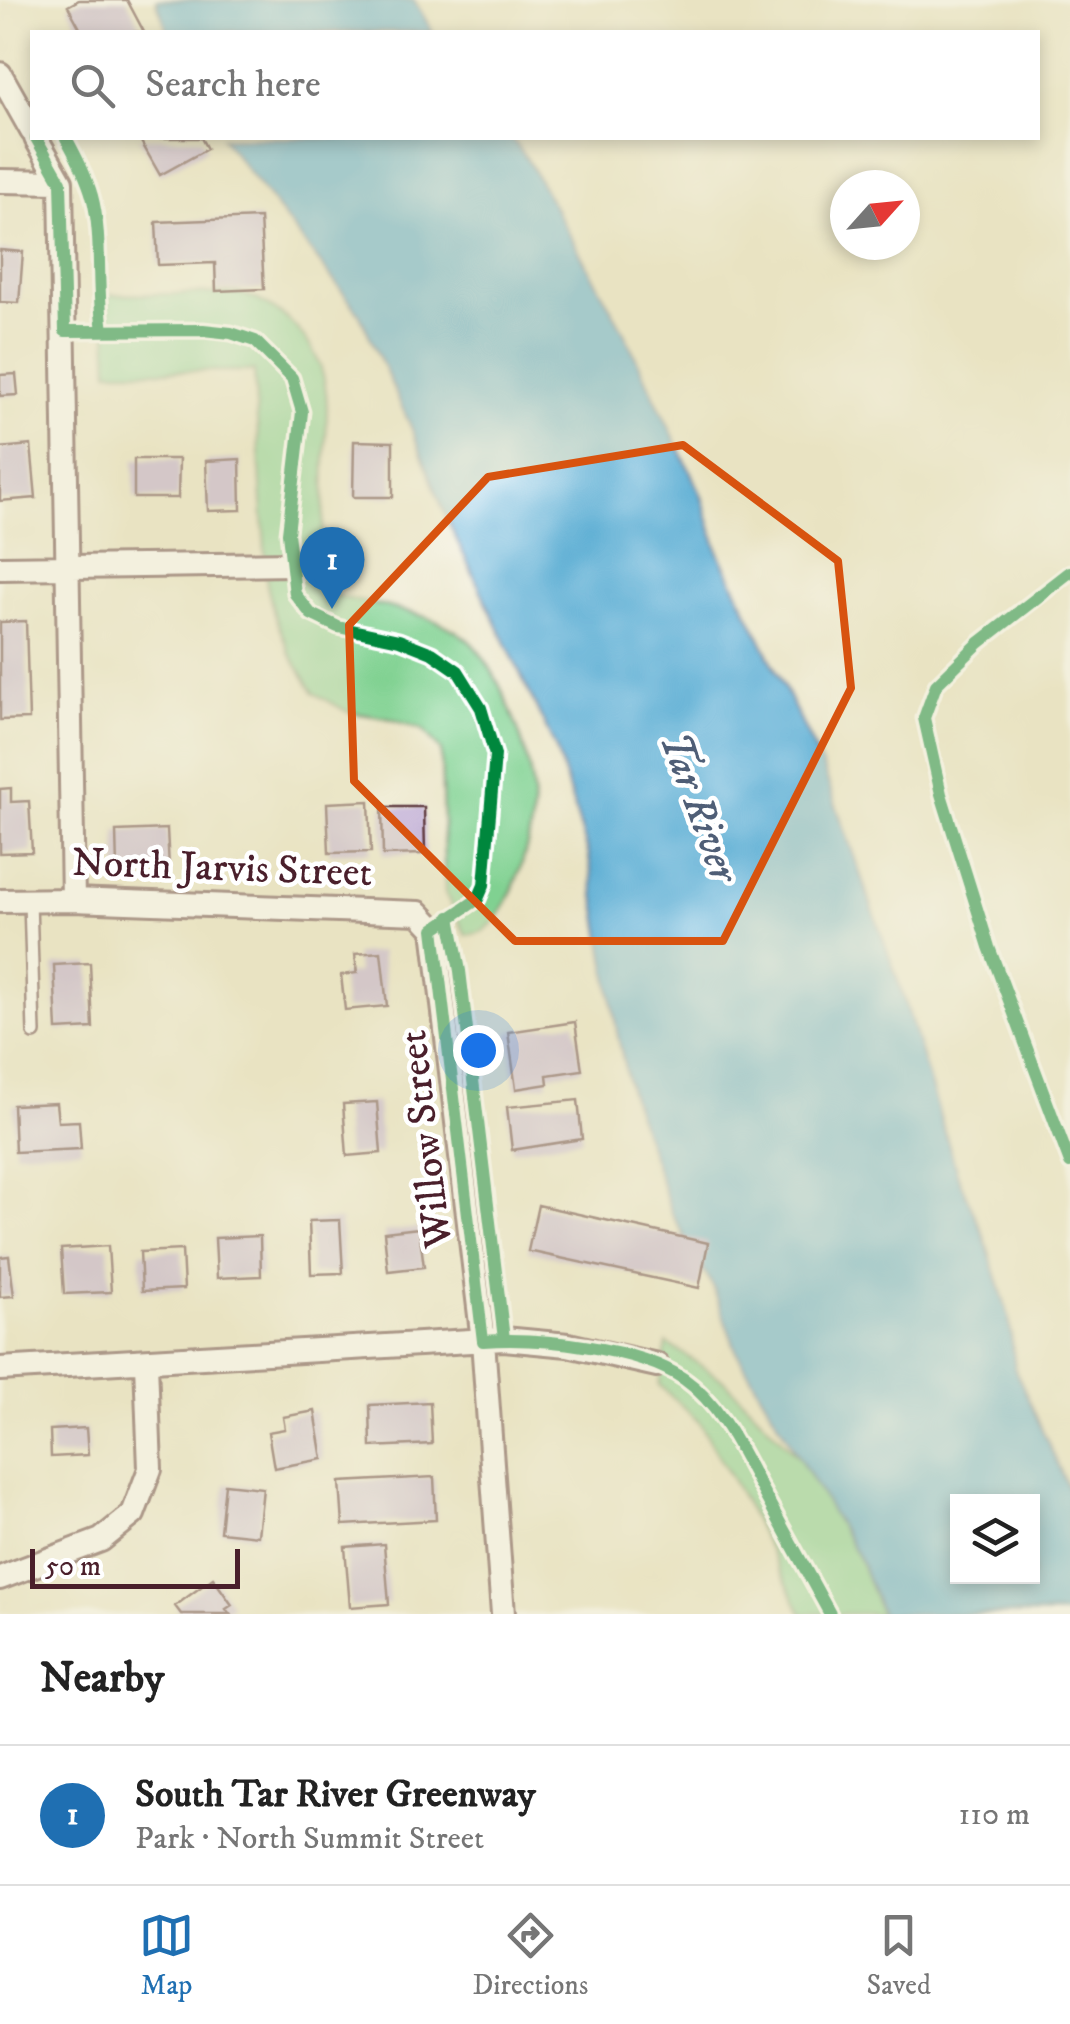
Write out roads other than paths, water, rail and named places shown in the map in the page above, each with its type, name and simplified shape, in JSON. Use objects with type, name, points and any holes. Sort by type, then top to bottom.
[{"type":"street","points":[[0,74],[30,127]]},
{"type":"street","points":[[37,140],[61,182],[70,569],[72,900]]},
{"type":"street","points":[[0,181],[61,182]]},
{"type":"street","points":[[0,568],[294,564]]},
{"type":"street","name":"North Jarvis Street","points":[[0,901],[419,912],[434,930]]},
{"type":"street","name":"Willow Street","points":[[434,930],[482,1340],[503,1614]]},
{"type":"street","points":[[0,1370],[482,1340],[568,1345],[657,1365]]},
{"type":"street","points":[[0,1578],[101,1540],[134,1514],[150,1469],[146,1363]]},
{"type":"lane","points":[[30,900],[34,1033]]},
{"type":"water","points":[[156,0],[414,0],[432,30],[167,30]]},
{"type":"water","name":"Tar River","points":[[224,140],[513,140],[527,159],[622,328],[701,494],[719,553],[822,765],[904,998],[959,1179],[983,1233],[1009,1317],[1015,1369],[1070,1492],[1070,1614],[881,1614],[860,1560],[737,1353],[713,1287],[672,1214],[630,1092],[588,852],[556,749],[446,517],[411,427],[359,313]]},
{"type":"place","name":"South Tar River Greenway","points":[[332,609]]}]
